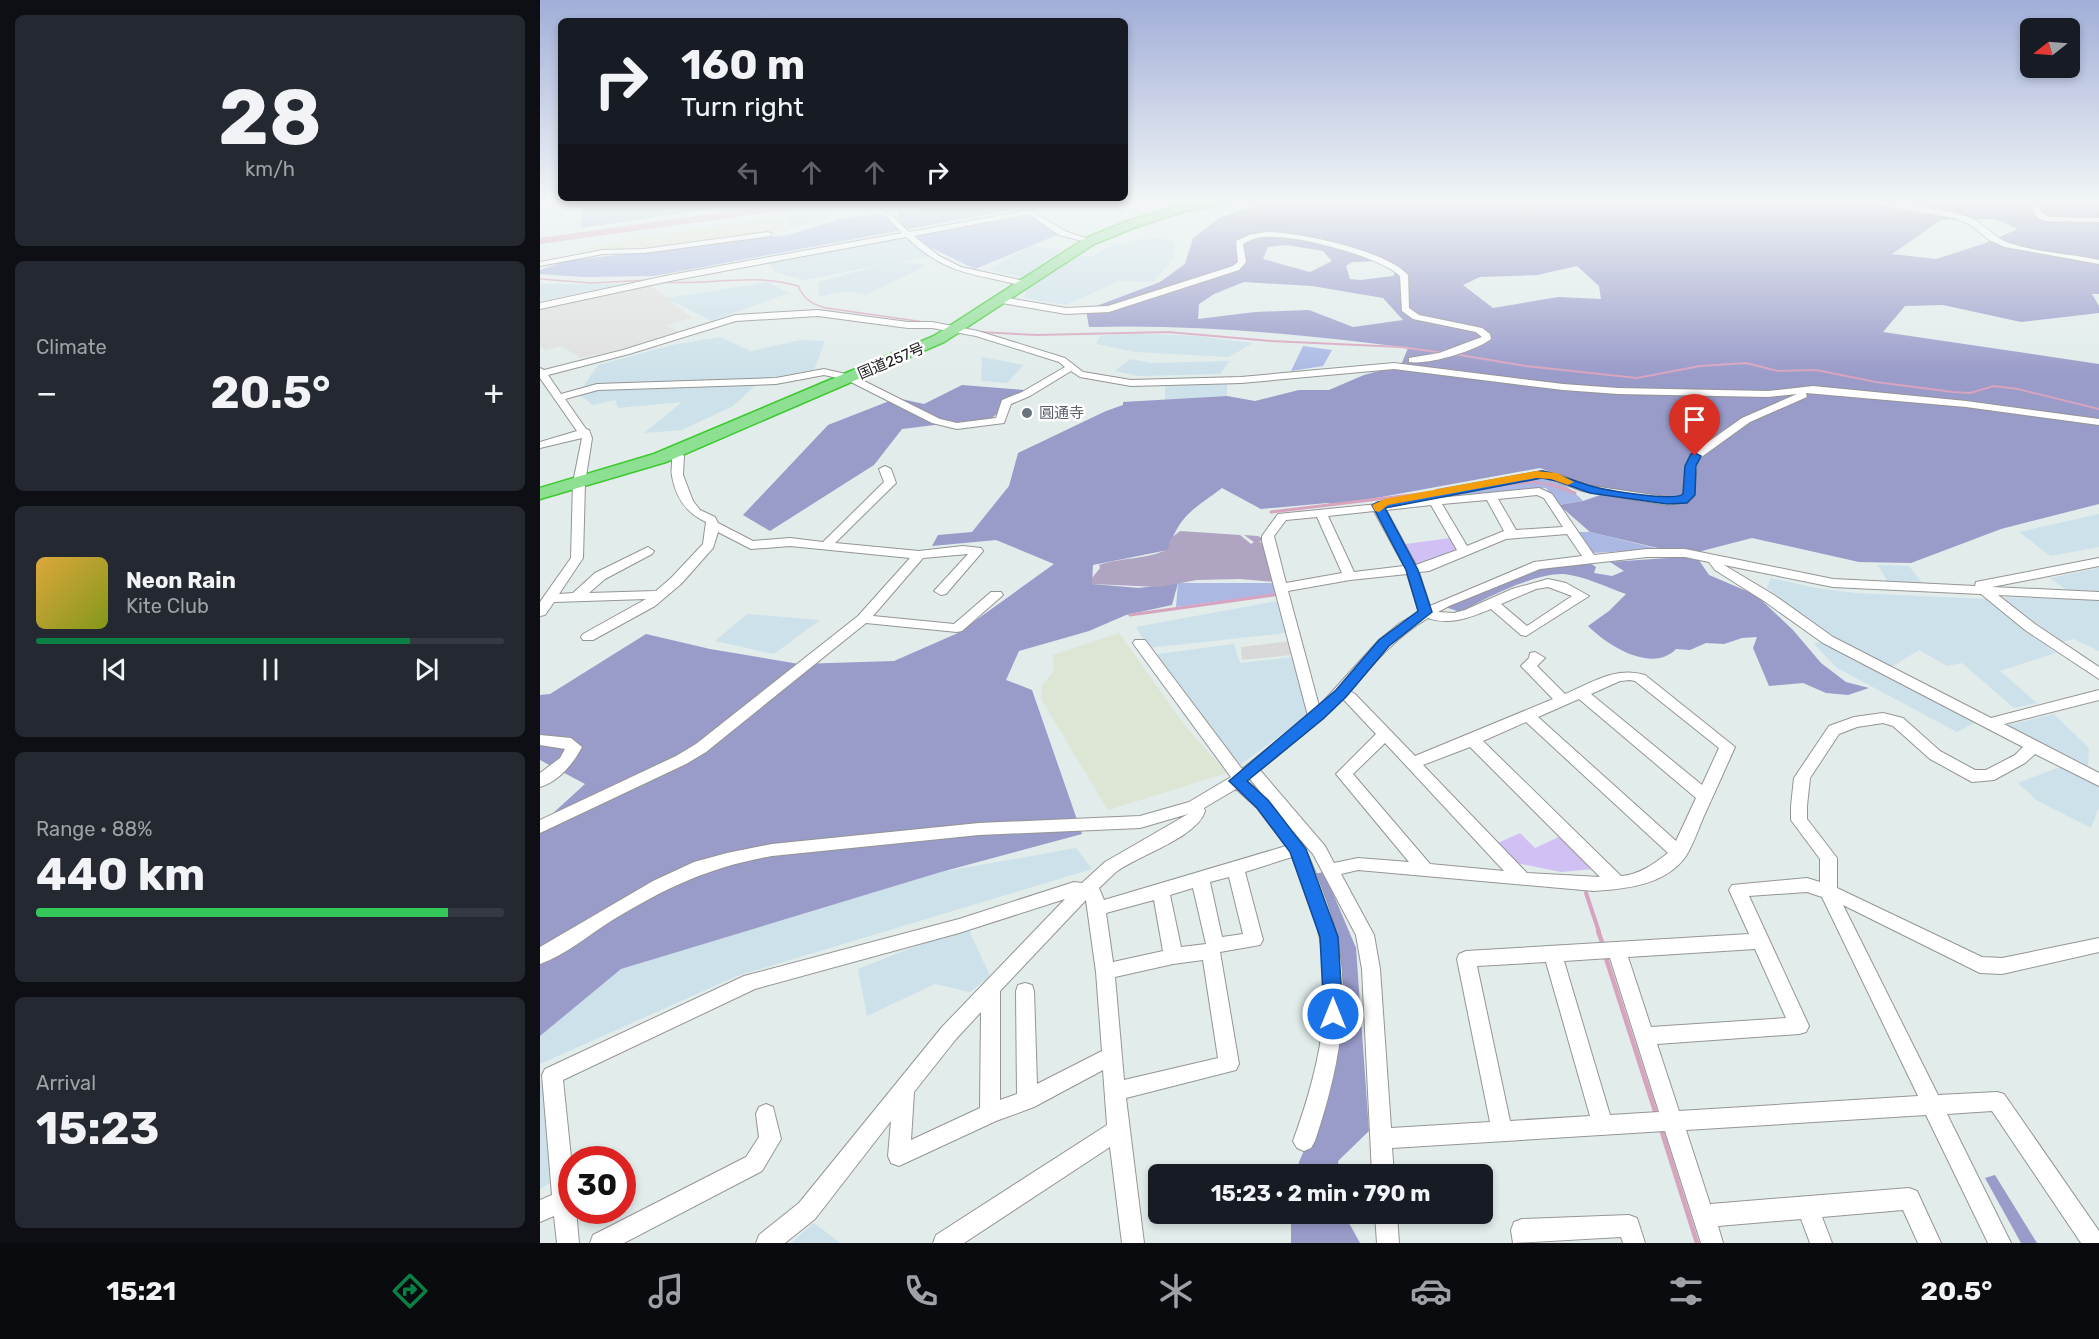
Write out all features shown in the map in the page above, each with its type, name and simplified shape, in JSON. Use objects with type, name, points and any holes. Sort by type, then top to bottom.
[{"type":"highway","name":"国道257号","points":[[540,494],[627,470],[850,378],[959,328],[1063,259]]},
{"type":"street","points":[[540,264],[566,259]]},
{"type":"street","points":[[540,306],[769,259]]},
{"type":"street","points":[[936,259],[970,273],[999,276],[1026,284]]},
{"type":"street","points":[[1002,300],[1074,311],[1113,308],[1236,268],[1242,262],[1242,259]]},
{"type":"street","points":[[1373,259],[1395,267],[1404,275],[1407,312],[1416,317],[1479,330],[1487,336],[1486,339],[1437,359],[1402,360],[1379,367]]},
{"type":"street","points":[[2083,259],[2099,262]]},
{"type":"street","points":[[540,612],[577,558],[579,483],[587,441],[585,432],[541,373],[626,352],[735,318],[818,313],[908,325],[959,328],[1062,360],[1080,374],[1131,383],[1260,379],[1379,367],[1420,368],[1529,383],[1618,391],[1768,394],[1813,389],[1966,404],[2099,422]]},
{"type":"street","points":[[560,398],[597,387],[776,381],[824,372],[850,378],[936,421],[957,426],[1000,421],[1006,402],[1026,394],[1071,367]]},
{"type":"street","points":[[1378,507],[1385,502],[1542,474],[1560,478],[1590,490],[1667,501],[1683,500],[1689,495],[1690,466],[1695,456],[1755,415],[1813,389]]},
{"type":"street","points":[[540,445],[585,432]]},
{"type":"street","points":[[675,452],[678,456],[677,475],[687,502],[696,513],[711,520],[713,525],[751,545],[790,542],[919,555],[967,549],[976,551],[941,591]]},
{"type":"street","points":[[824,547],[890,483],[891,478],[885,469]]},
{"type":"street","points":[[1317,716],[1313,712],[1305,685],[1268,536],[1282,518],[1490,495],[1542,492],[1572,530],[1590,559]]},
{"type":"street","points":[[1490,495],[1512,534]]},
{"type":"street","points":[[1434,501],[1464,551]]},
{"type":"street","points":[[1378,507],[1412,570],[1425,612],[1438,619],[1450,620],[1491,602],[1547,583],[1582,596],[1527,632],[1491,602]]},
{"type":"street","points":[[1321,513],[1350,576]]},
{"type":"street","points":[[588,637],[650,603],[675,581],[709,545],[713,525]]},
{"type":"street","points":[[1282,588],[1350,576],[1425,568],[1512,534],[1572,530]]},
{"type":"street","points":[[578,596],[600,576],[648,551]]},
{"type":"street","points":[[540,956],[662,884],[700,867],[738,856],[772,850],[979,829],[1140,822],[1195,806],[1242,776],[1317,716],[1341,693],[1384,643],[1425,612],[1491,582],[1538,564],[1647,553],[1685,553],[1833,583],[2099,596]]},
{"type":"street","points":[[540,827],[681,760],[701,748],[863,619],[919,555]]},
{"type":"street","points":[[1714,560],[1719,567],[1769,598],[1828,640],[2099,780]]},
{"type":"street","points":[[2099,562],[1974,587],[2099,674]]},
{"type":"street","points":[[551,598],[659,595]]},
{"type":"street","points":[[863,619],[957,628],[996,595]]},
{"type":"street","points":[[1140,643],[1298,849],[1329,937],[1334,987],[1327,1067],[1304,1141]]},
{"type":"street","points":[[1535,656],[1538,658],[1528,666],[1562,700]]},
{"type":"street","points":[[1331,870],[1358,864],[1522,879],[1617,883],[1641,878],[1660,869],[1679,853],[1727,747],[1635,676],[1617,677],[1413,763]]},
{"type":"street","points":[[1341,693],[1350,697],[1522,879]]},
{"type":"street","points":[[1581,693],[1706,797]]},
{"type":"street","points":[[1990,723],[2099,695]]},
{"type":"street","points":[[1527,715],[1679,853]]},
{"type":"street","points":[[2000,1243],[1929,1103],[1828,892],[1829,858],[1810,837],[1799,819],[1799,806],[1802,778],[1834,730],[1854,722],[1883,718],[1898,722],[1935,755],[1972,776],[1988,776],[2020,759],[2034,746]]},
{"type":"street","points":[[1384,734],[1344,774],[1426,871]]},
{"type":"street","points":[[540,740],[567,742],[574,747],[566,762],[540,781]]},
{"type":"street","points":[[1472,740],[1617,883]]},
{"type":"street","points":[[1242,776],[1301,827],[1331,870],[1365,935],[1371,969],[1382,1164]]},
{"type":"street","points":[[767,1243],[807,1211],[949,1033],[1074,901],[1112,867],[1195,818],[1197,811],[1195,806]]},
{"type":"street","points":[[1140,822],[1153,828],[1161,840]]},
{"type":"street","points":[[1096,909],[1161,892],[1298,849]]},
{"type":"street","points":[[1105,972],[1254,940],[1235,868]]},
{"type":"street","points":[[1115,1090],[1229,1064],[1213,948],[1200,878]]},
{"type":"street","points":[[1644,1036],[1799,1026],[1738,890],[1807,885],[1843,897],[1980,964],[2002,966],[2099,945]]},
{"type":"street","points":[[560,1146],[552,1075],[751,982],[959,926],[1074,889],[1088,890],[1094,894],[1105,972],[1128,1240]]},
{"type":"street","points":[[1161,892],[1173,956]]},
{"type":"street","points":[[1502,1132],[1466,959],[1761,941]]},
{"type":"street","points":[[1616,949],[1670,1122],[1712,1243]]},
{"type":"street","points":[[1553,954],[1603,1126]]},
{"type":"street","points":[[990,1113],[991,990]]},
{"type":"street","points":[[1025,991],[1027,1100]]},
{"type":"street","points":[[904,1092],[899,1156],[990,1113],[1027,1100],[1112,1055]]},
{"type":"street","points":[[1381,1139],[1670,1122],[1929,1103],[1997,1101],[2094,1243]]},
{"type":"street","points":[[601,1243],[754,1164],[770,1139],[766,1114]]},
{"type":"street","points":[[944,1243],[1118,1130]]},
{"type":"street","points":[[1703,1216],[1910,1200],[1930,1243]]},
{"type":"street","points":[[540,1210],[558,1204]]},
{"type":"street","points":[[1808,1209],[1821,1243]]},
{"type":"street","points":[[567,1224],[568,1243]]},
{"type":"street","points":[[1387,1224],[1388,1243]]},
{"type":"street","points":[[1524,1243],[1522,1230],[1629,1226],[1634,1243]]},
{"type":"shaded area","points":[[583,259],[746,259],[654,276],[583,277],[540,274],[540,270],[566,261]]},
{"type":"shaded area","points":[[916,259],[901,262],[928,265],[866,295],[845,291],[819,297],[818,282],[882,265],[804,280],[774,272],[769,260]]},
{"type":"shaded area","points":[[954,259],[999,259],[975,269]]},
{"type":"shaded area","points":[[1008,259],[1049,259],[1022,277],[989,270]]},
{"type":"shaded area","points":[[1062,259],[1172,259],[1153,282],[1119,281],[1066,305],[1025,298],[1027,288]]},
{"type":"shaded area","points":[[1187,259],[1263,259],[1310,272],[1332,261],[1330,259],[2099,259],[2099,294],[2092,294],[2099,306],[2099,313],[2021,322],[1943,305],[1905,306],[1883,332],[2099,364],[2099,504],[2001,529],[1911,563],[1859,562],[1752,538],[1694,553],[1709,575],[1756,595],[1793,630],[1821,663],[1846,682],[1869,688],[1848,695],[1826,693],[1803,683],[1769,686],[1753,648],[1757,637],[1742,638],[1724,644],[1706,643],[1690,650],[1676,649],[1666,656],[1655,659],[1630,654],[1606,641],[1588,626],[1609,611],[1626,594],[1572,575],[1552,575],[1525,582],[1460,612],[1445,607],[1535,567],[1587,561],[1596,567],[1594,573],[1612,576],[1624,571],[1610,562],[1668,558],[1662,549],[1590,532],[1559,505],[1583,501],[1606,493],[1540,468],[1338,505],[1327,503],[1261,509],[1222,488],[1183,520],[1168,550],[1093,565],[1092,584],[1139,588],[1178,583],[1172,605],[1126,615],[1089,631],[1019,651],[1006,680],[1032,690],[1082,834],[941,872],[621,969],[540,1036],[540,825],[585,784],[540,760],[540,695],[550,694],[646,634],[710,649],[799,664],[894,661],[958,633],[1054,564],[996,540],[932,546],[938,535],[972,532],[1009,486],[1018,453],[1123,405],[1123,402],[1227,396],[1255,401],[1299,390],[1329,390],[1364,375],[1401,365],[1408,348],[1249,331],[1129,326],[1089,327],[1086,310],[1160,282],[1185,264]],"holes":[[[1352,262],[1386,263],[1395,273],[1393,276],[1350,279],[1346,266]],[[1577,266],[1599,286],[1601,299],[1558,297],[1493,308],[1463,285],[1480,277],[1537,275]],[[1244,282],[1312,286],[1383,298],[1403,320],[1353,327],[1309,310],[1255,312],[1198,319],[1199,304],[1214,294]]]},
{"type":"shaded area","points":[[767,282],[789,293],[711,321],[667,298]]},
{"type":"shaded area","points":[[648,283],[692,318],[667,325],[680,333],[632,347],[580,358],[562,346],[544,350],[540,345],[540,306]]},
{"type":"shaded area","points":[[540,284],[622,284],[540,301]]},
{"type":"shaded area","points":[[1129,333],[1197,336],[1253,343],[1229,357],[1135,352],[1096,344],[1100,336]]},
{"type":"shaded area","points":[[720,337],[751,351],[801,340],[825,341],[814,370],[762,379],[733,406],[682,430],[644,433],[682,402],[618,408],[615,400],[593,405],[578,394],[598,365],[672,345]]},
{"type":"shaded area","points":[[1303,346],[1332,350],[1323,366],[1291,371]]},
{"type":"shaded area","points":[[982,357],[1024,365],[1007,383],[981,381]]},
{"type":"shaded area","points":[[1130,359],[1151,363],[1230,361],[1220,374],[1139,376],[1115,371]]},
{"type":"shaded area","points":[[1227,384],[1227,396],[1165,400],[1165,386]]},
{"type":"shaded area","points":[[962,385],[1024,390],[992,418],[902,429],[874,465],[770,531],[743,515],[828,425],[897,398],[924,404]]},
{"type":"shaded area","points":[[1538,476],[1563,484],[1583,501],[1559,505],[1546,488],[1401,502]]},
{"type":"shaded area","points":[[2099,514],[2099,547],[2050,556],[2019,532]]},
{"type":"shaded area","points":[[1180,531],[1240,535],[1251,544],[1254,542],[1244,535],[1264,539],[1259,542],[1264,543],[1274,582],[1240,579],[1197,580],[1159,587],[1092,584],[1092,578],[1100,568],[1099,565],[1160,553],[1168,549],[1170,539]]},
{"type":"shaded area","points":[[1578,532],[1590,532],[1659,549],[1593,553]]},
{"type":"shaded area","points":[[1450,538],[1457,548],[1456,552],[1418,567],[1411,564],[1399,545]]},
{"type":"shaded area","points":[[1878,565],[1909,566],[1923,584],[1888,583]]},
{"type":"shaded area","points":[[2099,568],[2099,591],[2067,590],[2050,578]]},
{"type":"shaded area","points":[[1771,578],[1815,588],[1856,593],[1986,599],[2056,653],[2000,671],[2037,703],[2014,708],[1962,663],[1947,666],[1919,650],[1890,668],[1840,641],[1788,606],[1767,588]]},
{"type":"shaded area","points":[[1178,583],[1275,583],[1279,593],[1176,607]]},
{"type":"shaded area","points":[[2001,597],[2099,600],[2099,651],[2074,639],[2062,642],[2022,615]]},
{"type":"shaded area","points":[[1278,601],[1286,633],[1148,648],[1136,627]]},
{"type":"shaded area","points":[[747,614],[820,620],[774,654],[715,641]]},
{"type":"shaded area","points":[[1119,633],[1185,726],[1227,773],[1108,810],[1041,699],[1042,685],[1054,671],[1053,655]]},
{"type":"shaded area","points":[[1289,641],[1291,655],[1242,660],[1241,647]]},
{"type":"shaded area","points":[[1820,641],[1976,722],[1957,732],[1837,668],[1814,644]]},
{"type":"shaded area","points":[[1234,644],[1240,663],[1294,657],[1310,714],[1237,767],[1143,656]]},
{"type":"shaded area","points":[[2054,714],[2089,748],[2088,766],[2003,726]]},
{"type":"shaded area","points":[[2065,765],[2099,787],[2099,807],[2091,828],[2036,800],[2018,783]]},
{"type":"shaded area","points":[[1520,833],[1535,848],[1561,836],[1593,869],[1561,872],[1516,863],[1498,843]]},
{"type":"shaded area","points":[[1076,848],[1092,869],[737,976],[540,1064],[540,1016],[621,969],[941,872]]},
{"type":"shaded area","points":[[1324,872],[1356,948],[1369,1131],[1338,1161],[1338,1164],[1299,1164],[1325,1103],[1337,1032],[1313,874]]},
{"type":"shaded area","points":[[967,926],[990,976],[970,992],[935,984],[867,1016],[858,969]]},
{"type":"shaded area","points":[[546,1079],[558,1147],[558,1178],[540,1189],[540,1082]]},
{"type":"shaded area","points":[[1995,1175],[2037,1243],[2021,1243],[1985,1178]]},
{"type":"shaded area","points":[[814,1223],[840,1243],[791,1243]]},
{"type":"shaded area","points":[[1291,1224],[1350,1224],[1360,1243],[1291,1243]]},
{"type":"waterway","points":[[540,279],[591,283],[651,280]]},
{"type":"waterway","points":[[660,282],[747,280],[781,282],[798,286],[809,301],[826,308],[931,323]]},
{"type":"waterway","points":[[979,332],[1037,335],[1168,332],[1271,341],[1401,347],[1444,353]]},
{"type":"waterway","points":[[1454,354],[1526,366],[1637,378],[1700,366],[1746,363],[1778,371],[1816,370],[1876,382],[1953,392],[1970,393],[1994,386],[2018,389],[2099,409]]},
{"type":"waterway","points":[[1504,484],[1491,486],[1533,482],[1555,486]]},
{"type":"waterway","points":[[1550,484],[1555,486]]},
{"type":"waterway","points":[[1555,486],[1575,493]]},
{"type":"waterway","points":[[1271,512],[1436,492]]},
{"type":"waterway","points":[[1130,615],[1280,594]]},
{"type":"waterway","points":[[1586,893],[1599,932]]},
{"type":"waterway","points":[[1598,931],[1603,945]]},
{"type":"waterway","points":[[1605,955],[1656,1114]]},
{"type":"waterway","points":[[1661,1129],[1697,1243]]},
{"type":"slow traffic","points":[[1379,509],[1378,505],[1385,502],[1542,474],[1568,482]]},
{"type":"place","name":"圓通寺","points":[[1027,413]]},
{"type":"route","points":[[1333,1014],[1334,987],[1329,937],[1298,849],[1263,804],[1237,781],[1317,716],[1341,693],[1384,643],[1425,612],[1412,570],[1378,505],[1542,474],[1560,478],[1590,490],[1678,501],[1689,495],[1690,466],[1695,456]]}]
